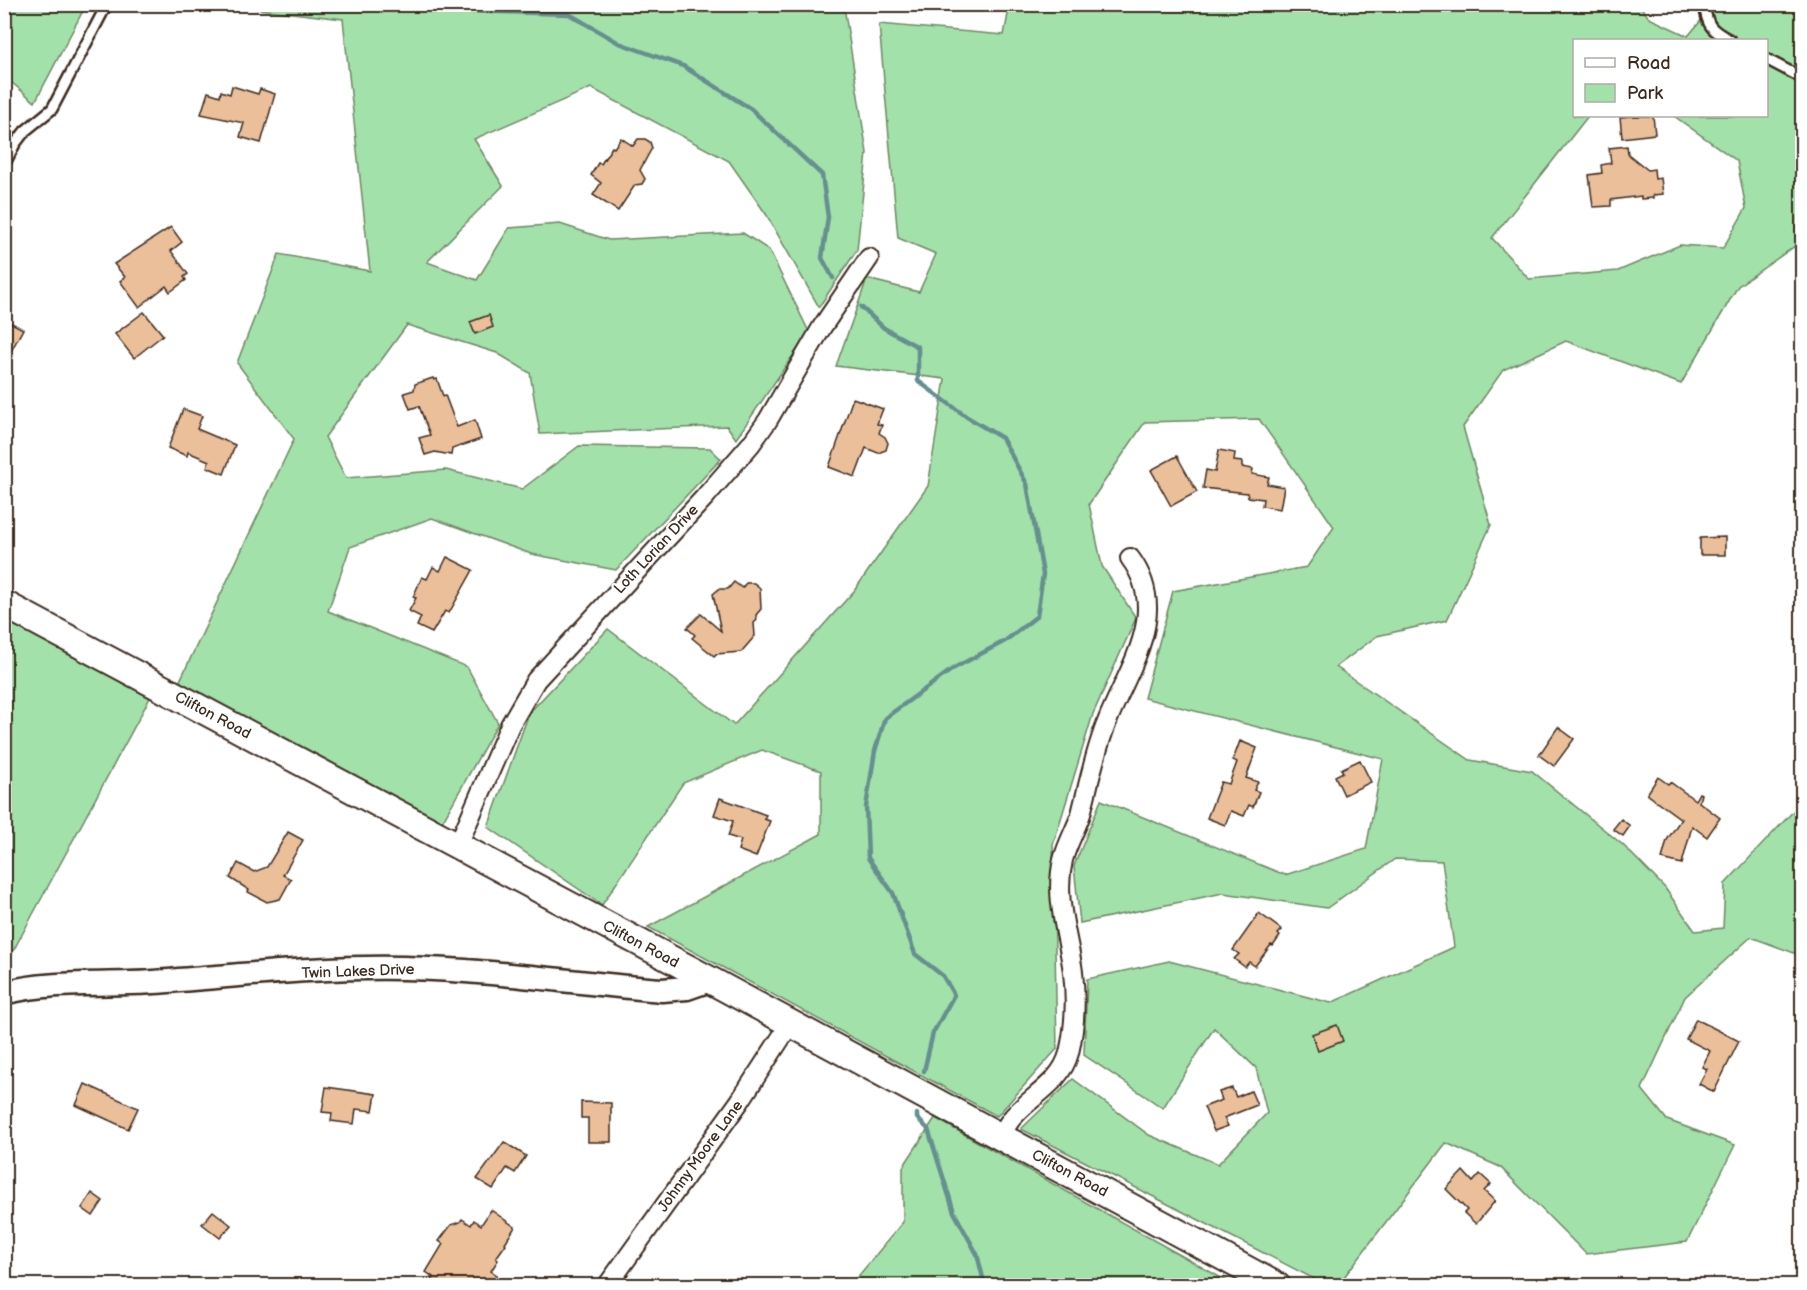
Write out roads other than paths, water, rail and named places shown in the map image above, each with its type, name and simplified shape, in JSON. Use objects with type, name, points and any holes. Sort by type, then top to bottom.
[{"type":"main road","name":"Clifton Road","points":[[4,604],[710,980],[1277,1286]]},
{"type":"street","name":"Loth Lorian Drive","points":[[458,845],[510,725],[536,680],[751,444],[768,420],[834,308],[869,258]]},
{"type":"street","points":[[1001,1136],[1013,1117],[1056,1078],[1069,1053],[1074,1018],[1074,986],[1060,909],[1063,860],[1080,817],[1106,723],[1141,645],[1145,628],[1148,605],[1146,588],[1140,571],[1130,558]]},
{"type":"street","name":"Twin Lakes Drive","points":[[4,993],[47,986],[113,985],[342,969],[402,968],[477,971],[663,990],[687,987],[710,980]]},
{"type":"street","name":"Johnny Moore Lane","points":[[607,1286],[740,1101],[790,1024]]},
{"type":"lane","points":[[4,165],[25,131],[52,109],[107,4]]},
{"type":"lane","points":[[1704,4],[1706,20],[1718,33],[1728,39]]},
{"type":"lane","points":[[1768,60],[1803,78]]},
{"type":"waterway","points":[[455,4],[467,11],[569,14],[619,43],[683,66],[751,109],[822,175],[828,217],[822,258],[833,278]]},
{"type":"waterway","points":[[861,307],[884,328],[918,347],[918,381],[967,417],[1002,438],[1027,484],[1043,574],[1037,616],[1005,641],[954,668],[885,718],[875,751],[866,807],[868,858],[893,893],[915,954],[943,976],[954,995],[933,1033],[924,1071]]},
{"type":"waterway","points":[[917,1114],[917,1118],[928,1129],[954,1212],[977,1254],[985,1286]]}]
